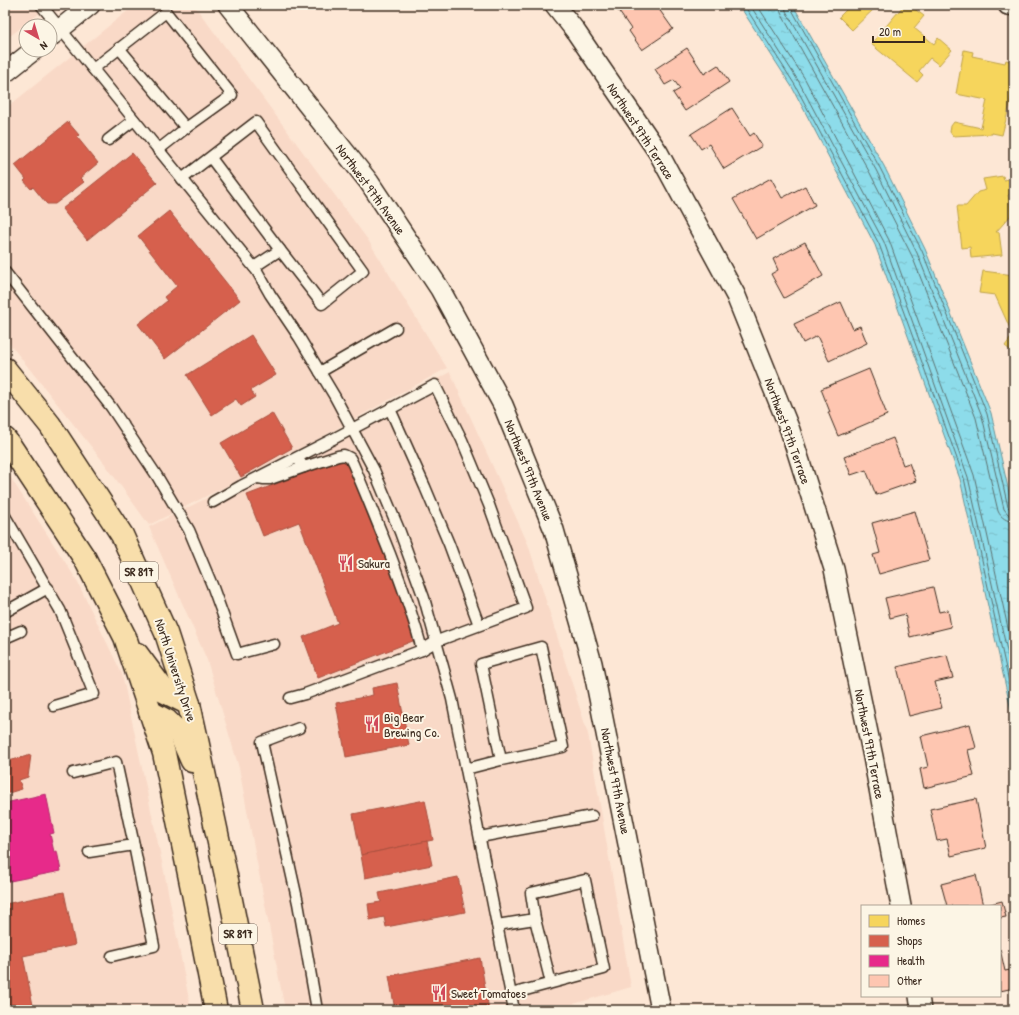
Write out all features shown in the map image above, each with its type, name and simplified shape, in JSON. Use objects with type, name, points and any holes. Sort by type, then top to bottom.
[{"type":"main road","name":"North University Drive","points":[[5,369],[50,425],[122,536],[166,633],[198,740],[253,1010]]},
{"type":"main road","name":"SR 817","points":[[5,439],[85,560],[125,637],[164,753],[216,1010]]},
{"type":"main road","points":[[125,637],[165,692],[188,704]]},
{"type":"main road","points":[[150,712],[167,721],[180,734],[211,804]]},
{"type":"street","points":[[58,31],[90,5]]},
{"type":"street","name":"Northwest 97th Avenue","points":[[228,5],[369,182],[440,289],[503,405],[554,530],[592,663],[661,1010]]},
{"type":"street","name":"Northwest 97th Terrace","points":[[555,5],[574,29],[658,152],[736,296],[790,430],[834,569],[873,757],[901,905]]},
{"type":"street","points":[[1008,5],[1014,6]]},
{"type":"street","points":[[5,73],[24,58]]},
{"type":"street","points":[[919,997],[921,1010]]},
{"type":"lane","points":[[41,5],[48,18]]},
{"type":"lane","points":[[93,69],[166,12],[232,95],[158,150]]},
{"type":"lane","points":[[58,36],[93,69],[254,267],[335,397],[374,470],[400,532],[424,598],[452,698],[514,1010]]},
{"type":"lane","points":[[120,48],[186,128]]},
{"type":"lane","points":[[108,140],[134,120]]},
{"type":"lane","points":[[182,179],[256,122],[363,271],[322,304],[211,158]]},
{"type":"lane","points":[[254,267],[280,250]]},
{"type":"lane","points":[[5,272],[111,407],[157,476],[189,530],[212,585],[237,654],[274,644]]},
{"type":"lane","points":[[320,372],[396,328]]},
{"type":"lane","points":[[213,502],[435,385],[462,440],[489,505],[526,608],[437,641],[422,650],[305,694],[290,698]]},
{"type":"lane","points":[[390,409],[426,487],[479,625]]},
{"type":"lane","points":[[258,478],[270,479],[338,456],[344,455],[350,458],[370,501],[399,578],[411,610],[422,650]]},
{"type":"lane","points":[[297,458],[304,467]]},
{"type":"lane","points":[[5,516],[60,610],[94,694],[54,706]]},
{"type":"lane","points":[[8,611],[48,588]]},
{"type":"lane","points":[[5,638],[21,631]]},
{"type":"lane","points":[[466,769],[563,747],[541,647],[481,664],[501,760]]},
{"type":"lane","points":[[300,728],[262,742],[280,828],[298,903],[317,1010]]},
{"type":"lane","points":[[73,773],[116,762],[134,845],[154,946],[112,956]]},
{"type":"lane","points":[[480,837],[592,816]]},
{"type":"lane","points":[[89,852],[134,845]]},
{"type":"lane","points":[[511,994],[604,969],[586,880],[531,892],[535,919],[551,983]]},
{"type":"lane","points":[[497,925],[535,919]]},
{"type":"shaded area","points":[[5,5],[50,5],[33,18],[18,18],[18,30],[5,40]]},
{"type":"shaded area","points":[[135,5],[194,5],[368,240],[447,368],[298,450],[149,525],[105,464],[5,338],[5,109]]},
{"type":"shaded area","points":[[450,372],[528,544],[588,734],[631,987],[553,1010],[285,1010],[239,768],[207,660],[149,527],[344,429]]},
{"type":"shaded area","points":[[5,469],[76,579],[122,674],[166,881],[191,1010],[5,1010]]},
{"type":"water","points":[[739,5],[793,5],[884,166],[925,249],[991,413],[1014,514],[1014,724],[960,479],[875,245],[792,87]]},
{"type":"building: Homes","points":[[851,5],[878,5],[852,30],[839,17]]},
{"type":"building: Homes","points":[[904,5],[909,5],[924,16],[914,28],[934,44],[938,38],[952,50],[939,65],[930,58],[919,71],[923,75],[917,82],[871,44]]},
{"type":"building: Homes","points":[[964,50],[973,52],[972,56],[1005,63],[1006,60],[1014,62],[1014,88],[1002,135],[992,133],[953,136],[950,132],[951,126],[954,122],[981,128],[987,100],[956,94]]},
{"type":"building: Homes","points":[[1003,176],[1004,180],[1014,178],[1014,194],[1008,195],[1012,214],[996,232],[999,232],[1002,255],[971,258],[970,247],[962,248],[957,206],[966,206],[978,192],[986,190],[983,179]]},
{"type":"building: Homes","points":[[983,271],[1014,275],[1014,353],[1005,346],[1013,335],[995,295],[979,293]]},
{"type":"building: Shops","points":[[68,122],[79,135],[77,137],[98,163],[80,178],[84,182],[55,204],[47,204],[33,187],[31,189],[24,181],[26,179],[15,165]]},
{"type":"building: Shops","points":[[132,153],[157,183],[87,240],[62,209]]},
{"type":"building: Shops","points":[[169,211],[240,300],[165,359],[138,324],[167,301],[164,297],[177,286],[138,236]]},
{"type":"building: Shops","points":[[251,335],[276,375],[251,390],[255,397],[241,406],[236,399],[212,415],[187,375]]},
{"type":"building: Shops","points":[[272,413],[292,448],[241,477],[221,443]]},
{"type":"building: Shops","points":[[345,458],[418,639],[318,678],[303,637],[338,623],[299,522],[263,536],[247,495]]},
{"type":"building: Shops","name":"Big Bear Brewing Co.","points":[[397,683],[409,745],[346,757],[336,703],[373,695],[372,688]]},
{"type":"building: Shops","points":[[31,755],[28,777],[19,780],[22,789],[5,794],[5,762]]},
{"type":"building: Shops","points":[[425,800],[433,840],[361,855],[353,814]]},
{"type":"building: Shops","points":[[427,841],[432,865],[365,878],[361,855]]},
{"type":"building: Shops","points":[[458,877],[465,912],[386,927],[384,917],[370,920],[368,904],[381,902],[379,893]]},
{"type":"building: Shops","points":[[64,892],[75,945],[23,956],[34,1010],[5,1010],[5,904]]},
{"type":"building: Shops","name":"Sweet Tomatoes","points":[[480,958],[489,1010],[395,1010],[389,976]]},
{"type":"building: Health","points":[[46,794],[54,833],[50,834],[54,852],[57,851],[61,871],[5,882],[5,803]]},
{"type":"building: Other","points":[[656,5],[673,29],[642,50],[629,31],[631,29],[615,6]]},
{"type":"building: Other","points":[[687,48],[704,74],[718,65],[729,82],[685,111],[673,93],[680,89],[674,80],[665,85],[655,69]]},
{"type":"building: Other","points":[[732,108],[750,136],[754,133],[762,146],[724,169],[709,144],[701,149],[691,134]]},
{"type":"building: Other","points":[[771,178],[782,198],[805,186],[815,205],[756,239],[733,199]]},
{"type":"building: Other","points":[[805,242],[823,276],[784,298],[771,274],[778,270],[773,259]]},
{"type":"building: Other","points":[[841,302],[853,329],[860,326],[867,343],[829,361],[817,336],[803,343],[794,324]]},
{"type":"building: Other","points":[[869,369],[887,415],[838,436],[828,412],[830,412],[821,389]]},
{"type":"building: Other","points":[[893,438],[903,465],[909,463],[916,481],[876,495],[866,470],[851,475],[844,457]]},
{"type":"building: Other","points":[[915,511],[929,560],[879,574],[873,555],[880,553],[872,523]]},
{"type":"building: Other","points":[[933,587],[939,612],[948,610],[951,627],[910,637],[905,614],[890,618],[885,598]]},
{"type":"building: Other","points":[[947,655],[953,678],[935,682],[942,708],[909,716],[897,667]]},
{"type":"building: Other","points":[[970,724],[976,748],[968,750],[974,776],[924,788],[920,769],[928,767],[921,736]]},
{"type":"building: Other","points":[[976,799],[986,848],[951,856],[947,839],[937,841],[930,809]]},
{"type":"building: Other","points":[[976,875],[983,905],[947,905],[941,884]]},
{"type":"building: Other","points":[[1002,901],[1006,917],[1001,918],[1001,905],[987,905]]},
{"type":"building: Other","points":[[1001,953],[1005,971],[1010,970],[1014,988],[1001,991]]},
{"type":"place","name":"Sakura","points":[[346,563]]},
{"type":"place","name":"Big Bear Brewing Co.","points":[[372,724]]},
{"type":"place","name":"Sweet Tomatoes","points":[[439,993]]}]
